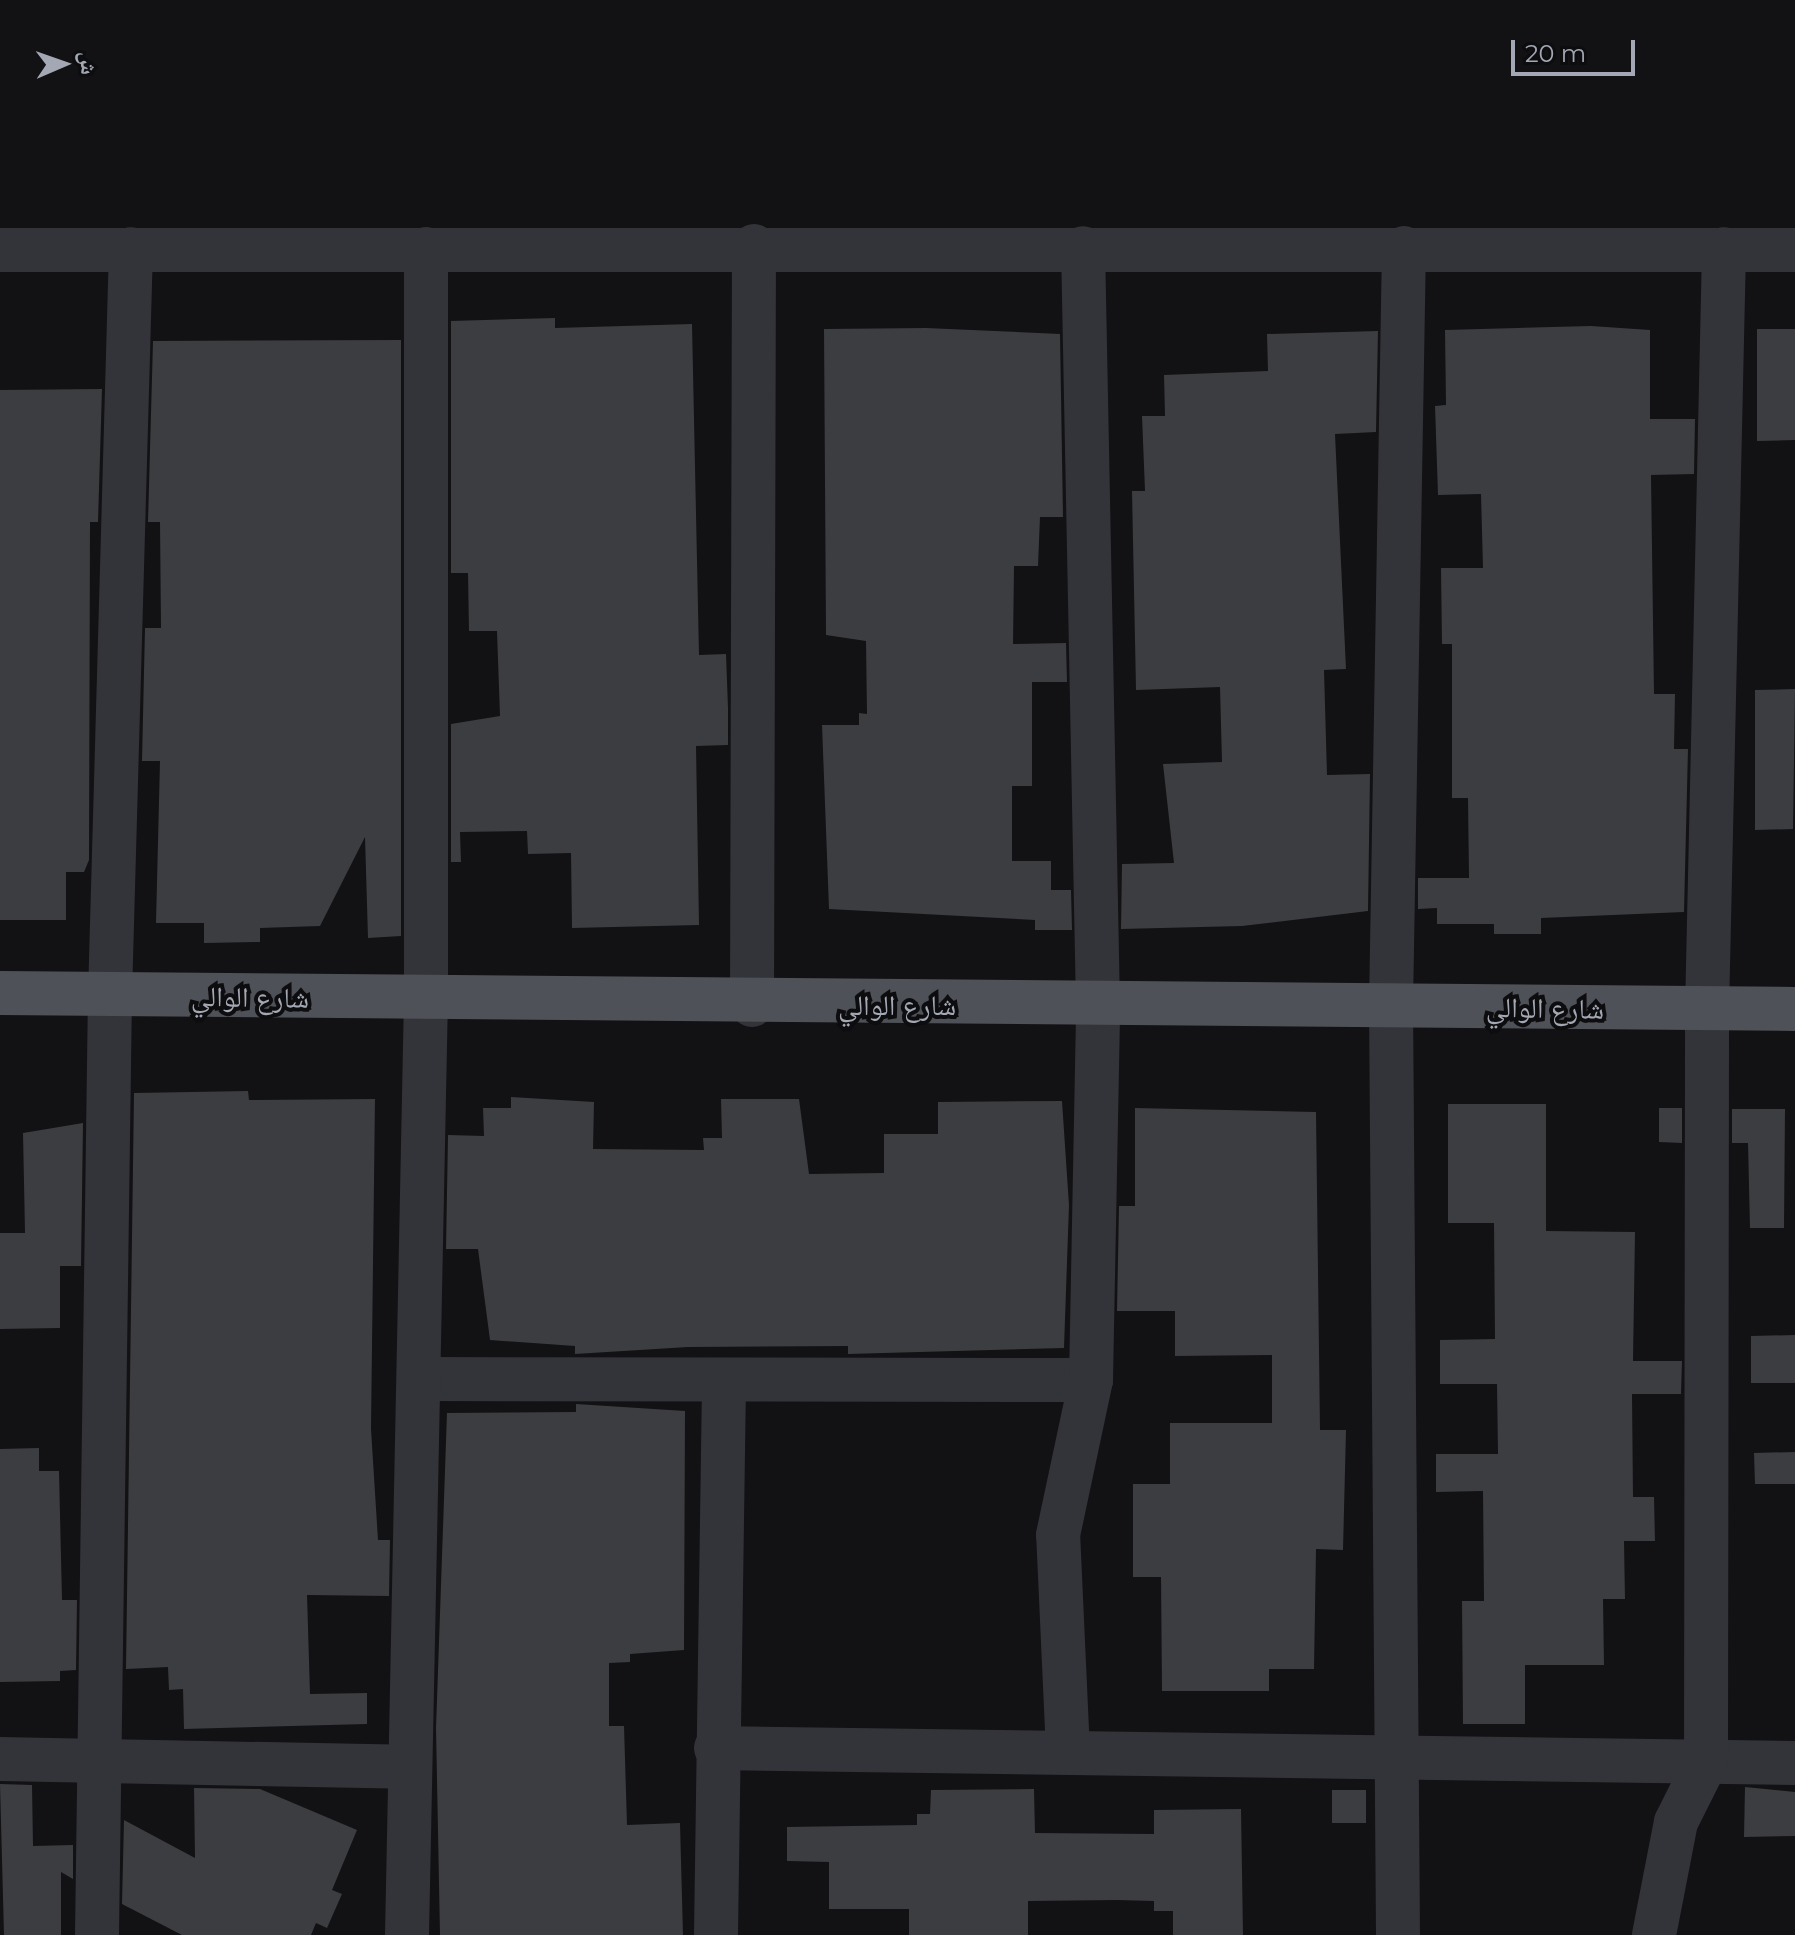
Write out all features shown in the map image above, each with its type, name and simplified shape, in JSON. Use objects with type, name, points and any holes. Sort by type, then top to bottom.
[{"type":"main road","name":"شارع الوالي","points":[[0,993],[752,1005],[1795,1009]]},
{"type":"street","points":[[752,1005],[754,246]]},
{"type":"street","points":[[0,250],[754,246],[1795,250]]},
{"type":"street","points":[[1068,1752],[1058,1535],[1091,1380],[1098,1006],[1083,248]]},
{"type":"street","points":[[1398,1935],[1391,1006],[1404,248]]},
{"type":"street","points":[[97,1935],[110,995],[131,249]]},
{"type":"street","points":[[407,1935],[407,1767],[420,1379],[426,1000],[426,249]]},
{"type":"street","points":[[1654,1935],[1676,1822],[1706,1762],[1707,1011],[1724,249]]},
{"type":"street","points":[[420,1379],[724,1382],[1091,1380]]},
{"type":"street","points":[[716,1935],[716,1748],[724,1382]]},
{"type":"street","points":[[716,1748],[1399,1753],[1795,1763]]},
{"type":"street","points":[[0,1759],[407,1767]]},
{"type":"building","points":[[555,318],[555,328],[692,324],[699,655],[726,654],[728,708],[728,745],[696,746],[699,925],[572,928],[571,853],[528,854],[527,831],[460,832],[461,862],[451,862],[451,724],[500,716],[497,631],[469,631],[468,573],[451,573],[451,321]]},
{"type":"building","points":[[1591,326],[1650,330],[1650,419],[1695,419],[1694,474],[1651,475],[1654,694],[1675,694],[1674,749],[1688,749],[1684,912],[1541,918],[1541,934],[1494,934],[1494,924],[1437,924],[1437,908],[1418,909],[1418,878],[1469,878],[1468,798],[1452,798],[1452,644],[1442,644],[1441,568],[1483,568],[1481,494],[1438,495],[1435,406],[1446,405],[1445,330]]},
{"type":"building","points":[[926,328],[1060,334],[1063,517],[1040,517],[1038,566],[1014,566],[1013,644],[1066,643],[1067,682],[1032,682],[1032,786],[1012,786],[1012,861],[1051,861],[1051,890],[1071,890],[1072,930],[1035,930],[1035,920],[829,909],[822,725],[859,725],[859,713],[867,714],[866,641],[826,635],[824,329]]},
{"type":"building","points":[[1757,329],[1795,329],[1795,440],[1757,441]]},
{"type":"building","points":[[1378,331],[1376,432],[1335,434],[1346,669],[1324,670],[1327,775],[1370,774],[1368,911],[1242,926],[1121,929],[1122,864],[1174,863],[1163,764],[1222,762],[1220,687],[1136,690],[1132,491],[1145,491],[1142,416],[1165,416],[1164,375],[1268,371],[1267,334]]},
{"type":"building","points":[[401,340],[401,936],[368,938],[365,837],[320,926],[260,928],[260,942],[204,943],[204,923],[156,923],[160,761],[142,761],[145,628],[161,628],[160,522],[148,522],[153,341]]},
{"type":"building","points":[[102,389],[98,522],[90,522],[89,860],[84,872],[66,872],[66,920],[0,920],[0,390]]},
{"type":"building","points":[[1795,689],[1793,829],[1755,830],[1755,690]]},
{"type":"building","points":[[248,1091],[249,1100],[375,1099],[371,1429],[378,1540],[390,1540],[389,1596],[307,1595],[310,1694],[367,1693],[367,1724],[184,1729],[183,1689],[169,1690],[168,1667],[126,1669],[134,1093]]},
{"type":"building","points":[[511,1097],[594,1102],[593,1149],[704,1150],[703,1138],[722,1138],[721,1099],[799,1099],[809,1174],[884,1173],[884,1134],[938,1134],[938,1102],[1062,1101],[1069,1205],[1064,1348],[848,1354],[848,1346],[688,1347],[575,1354],[575,1346],[490,1340],[478,1249],[446,1249],[448,1135],[484,1136],[483,1108],[511,1108]]},
{"type":"building","points":[[1448,1104],[1546,1104],[1546,1231],[1635,1232],[1633,1361],[1682,1361],[1681,1394],[1632,1394],[1633,1497],[1654,1497],[1655,1541],[1624,1541],[1625,1599],[1603,1599],[1604,1665],[1525,1665],[1525,1724],[1463,1724],[1462,1601],[1484,1601],[1483,1491],[1436,1492],[1436,1454],[1498,1454],[1497,1384],[1440,1384],[1440,1340],[1495,1339],[1494,1223],[1448,1223]]},
{"type":"building","points":[[1135,1108],[1316,1112],[1320,1430],[1346,1430],[1343,1550],[1316,1549],[1314,1669],[1269,1669],[1269,1691],[1162,1691],[1161,1577],[1133,1577],[1133,1484],[1170,1484],[1170,1423],[1272,1423],[1272,1355],[1175,1356],[1175,1311],[1117,1311],[1119,1206],[1135,1206]]},
{"type":"building","points":[[1659,1108],[1682,1108],[1682,1143],[1659,1142]]},
{"type":"building","points":[[1732,1109],[1785,1109],[1784,1228],[1750,1228],[1748,1143],[1732,1143]]},
{"type":"building","points":[[83,1123],[81,1266],[60,1266],[60,1328],[0,1329],[0,1233],[25,1233],[23,1133]]},
{"type":"building","points":[[1795,1335],[1795,1383],[1751,1383],[1751,1336]]},
{"type":"building","points":[[576,1404],[685,1411],[684,1650],[630,1654],[630,1662],[609,1663],[609,1726],[624,1726],[627,1825],[680,1823],[683,1935],[440,1935],[436,1728],[447,1413],[576,1412]]},
{"type":"building","points":[[39,1448],[39,1471],[59,1471],[62,1600],[77,1600],[76,1670],[60,1671],[60,1681],[0,1682],[0,1449]]},
{"type":"building","points":[[1795,1452],[1795,1484],[1755,1484],[1754,1453]]},
{"type":"building","points":[[0,1784],[32,1785],[33,1846],[73,1845],[73,1879],[61,1872],[61,1935],[4,1935]]},
{"type":"building","points":[[1745,1787],[1795,1792],[1795,1836],[1744,1837]]},
{"type":"building","points":[[194,1788],[260,1789],[357,1830],[332,1890],[342,1894],[327,1928],[316,1923],[311,1935],[182,1935],[122,1904],[124,1820],[195,1858]]},
{"type":"building","points":[[1034,1789],[1035,1833],[1154,1834],[1154,1810],[1241,1809],[1243,1935],[1173,1935],[1173,1911],[1154,1911],[1154,1901],[1117,1900],[1028,1901],[1028,1935],[909,1935],[909,1909],[829,1909],[829,1862],[787,1861],[787,1827],[917,1825],[917,1814],[930,1814],[931,1790]]},
{"type":"building","points":[[1332,1790],[1366,1790],[1366,1823],[1332,1823]]}]
